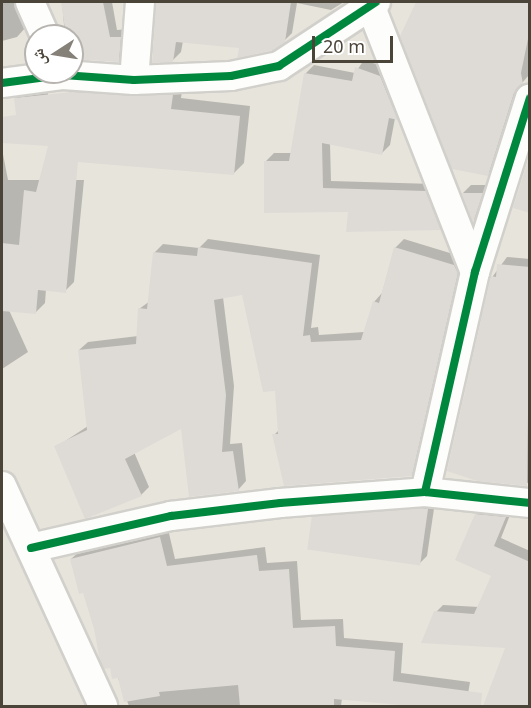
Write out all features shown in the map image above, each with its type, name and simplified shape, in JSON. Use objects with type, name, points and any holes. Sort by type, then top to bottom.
[{"type":"street","points":[[30,2],[40,24]]},
{"type":"street","points":[[134,80],[140,2]]},
{"type":"street","points":[[84,76],[134,80],[231,76],[279,66],[371,3],[476,272]]},
{"type":"street","points":[[2,83],[24,80]]},
{"type":"street","points":[[425,492],[476,272],[530,98]]},
{"type":"street","points":[[2,486],[103,706]]},
{"type":"street","points":[[31,548],[171,516],[425,492],[530,503]]},
{"type":"shaded area","points":[[2,2],[529,2],[529,706],[2,706]]},
{"type":"building","points":[[61,2],[103,2],[110,37],[121,37],[119,62],[84,60],[84,24],[64,24]]},
{"type":"building","points":[[156,2],[291,2],[285,42],[273,50],[237,58],[239,48],[176,42],[173,62],[152,63]]},
{"type":"building","points":[[416,2],[530,2],[530,29],[521,73],[523,84],[514,93],[488,176],[452,169],[400,36]]},
{"type":"building","points":[[355,67],[380,76],[398,120],[389,118],[382,155],[322,143],[323,188],[426,191],[441,230],[346,232],[348,212],[264,213],[264,161],[289,161],[304,73],[352,81]]},
{"type":"building","points":[[72,92],[173,95],[171,109],[240,116],[234,175],[78,162],[66,293],[38,290],[36,314],[2,311],[2,243],[19,245],[24,190],[36,192],[48,146],[2,143],[2,117],[16,115],[14,98]]},
{"type":"building","points":[[530,154],[530,213],[513,208]]},
{"type":"building","points":[[462,193],[483,193],[473,223]]},
{"type":"building","points":[[198,247],[312,263],[303,336],[310,335],[311,342],[361,340],[373,301],[379,303],[394,247],[454,265],[458,273],[412,476],[284,486],[272,434],[278,434],[275,391],[263,392],[242,295],[214,300],[226,395],[222,452],[233,451],[239,491],[189,497],[181,429],[125,459],[142,496],[85,519],[54,446],[87,430],[78,350],[136,344],[138,308],[147,309],[153,252],[197,256]]},
{"type":"building","points":[[497,264],[530,267],[527,486],[477,481],[447,471],[491,276],[496,277]]},
{"type":"building","points":[[315,493],[428,509],[420,565],[307,550]]},
{"type":"building","points":[[475,514],[506,517],[494,546],[530,562],[530,706],[483,706],[505,648],[421,643],[434,611],[474,614],[491,576],[455,560]]},
{"type":"building","points":[[160,537],[167,566],[257,555],[259,571],[289,569],[293,628],[335,626],[336,646],[395,651],[393,681],[482,693],[481,706],[412,706],[334,699],[334,706],[240,706],[238,685],[159,692],[160,696],[124,702],[118,678],[112,679],[110,668],[104,669],[100,661],[94,629],[83,593],[79,594],[70,559]]},
{"type":"cycle path","points":[[2,83],[63,75],[134,80],[231,76],[279,66],[376,2]]},
{"type":"cycle path","points":[[425,492],[475,272],[530,98]]},
{"type":"cycle path","points":[[31,548],[171,516],[280,503],[425,492],[530,503]]}]
